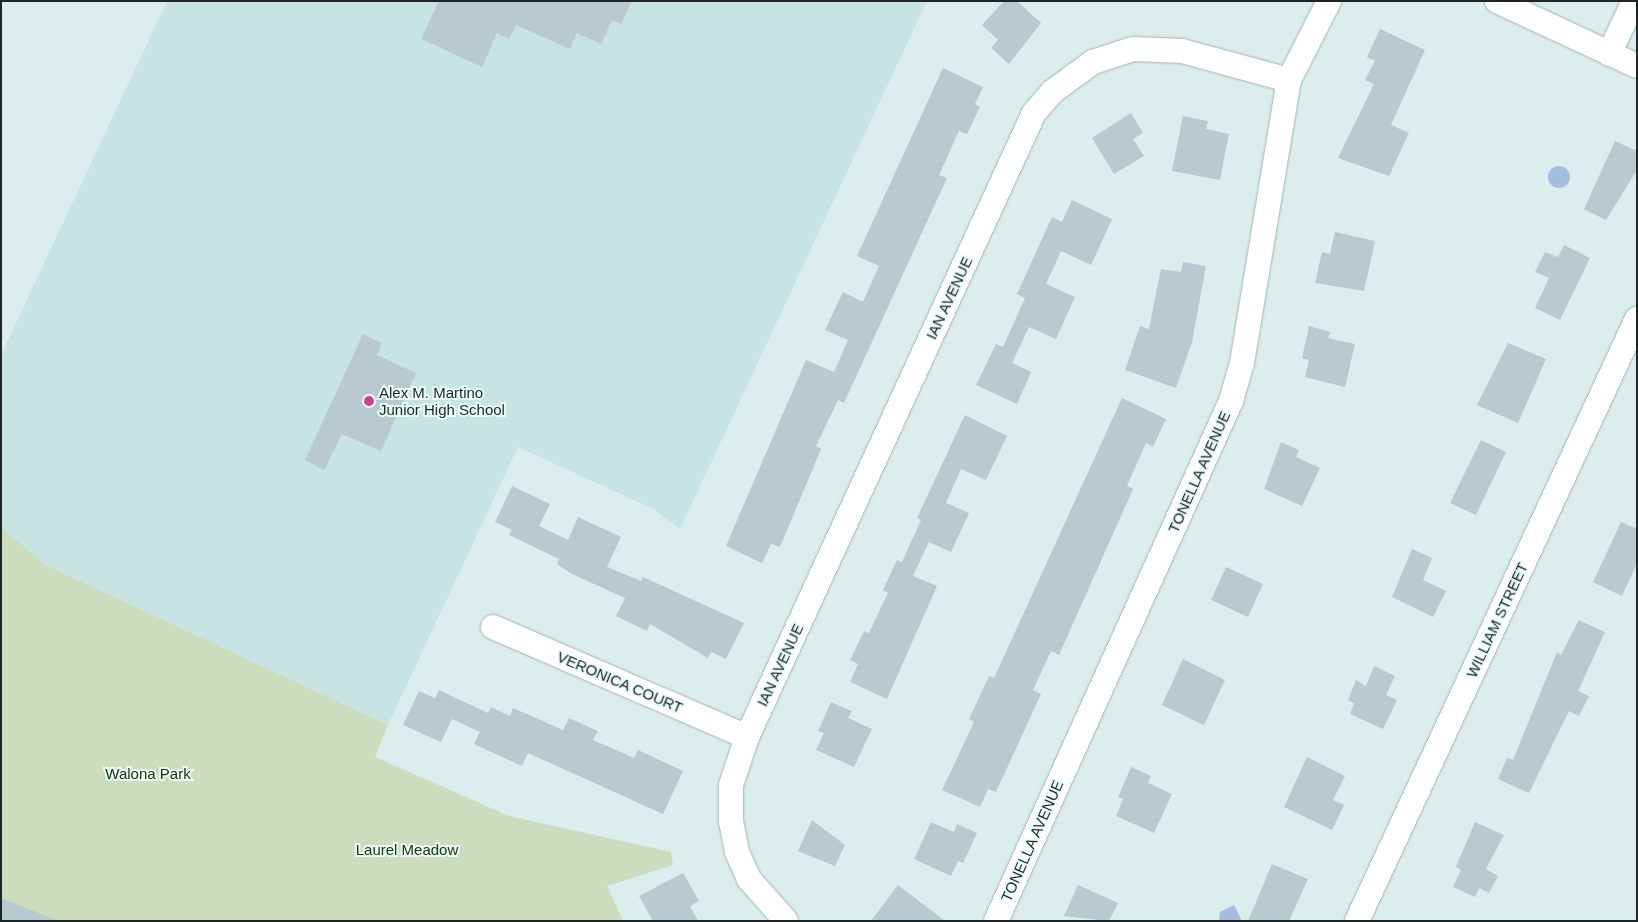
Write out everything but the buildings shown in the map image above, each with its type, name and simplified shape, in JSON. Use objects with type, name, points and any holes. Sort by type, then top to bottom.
[{"type":"street","name":"TONELLA AVENUE","points":[[996,921],[1231,401],[1242,363],[1289,80],[1329,1]]},
{"type":"street","points":[[1497,1],[1637,66]]},
{"type":"street","points":[[1609,54],[1634,1]]},
{"type":"street","name":"IAN AVENUE","points":[[786,921],[749,879],[735,845],[731,785],[747,737],[1034,113],[1052,92],[1093,62],[1133,49],[1182,51],[1289,80]]},
{"type":"street","name":"WILLIAM STREET","points":[[1357,921],[1637,319]]},
{"type":"street","name":"VERONICA COURT","points":[[493,627],[747,737]]},
{"type":"shaded area","name":"Alex M. Martino Junior High School","points":[[167,1],[927,1],[680,529],[653,509],[518,447],[388,725],[46,565],[1,527],[1,355]]},
{"type":"green space","name":"Walona Park","points":[[1,527],[46,565],[388,725],[375,757],[509,816],[671,852],[673,865],[607,886],[623,921],[1,921]]},
{"type":"water","points":[[1559,166],[1567,169],[1570,177],[1567,185],[1559,188],[1551,185],[1548,177],[1551,169]]},
{"type":"water","points":[[1234,905],[1242,921],[1219,921],[1220,912]]},
{"type":"place","name":"Alex M. Martino Junior High School","points":[[369,401]]},
{"type":"park label","name":"Laurel Meadow","points":[[407,850]]}]
